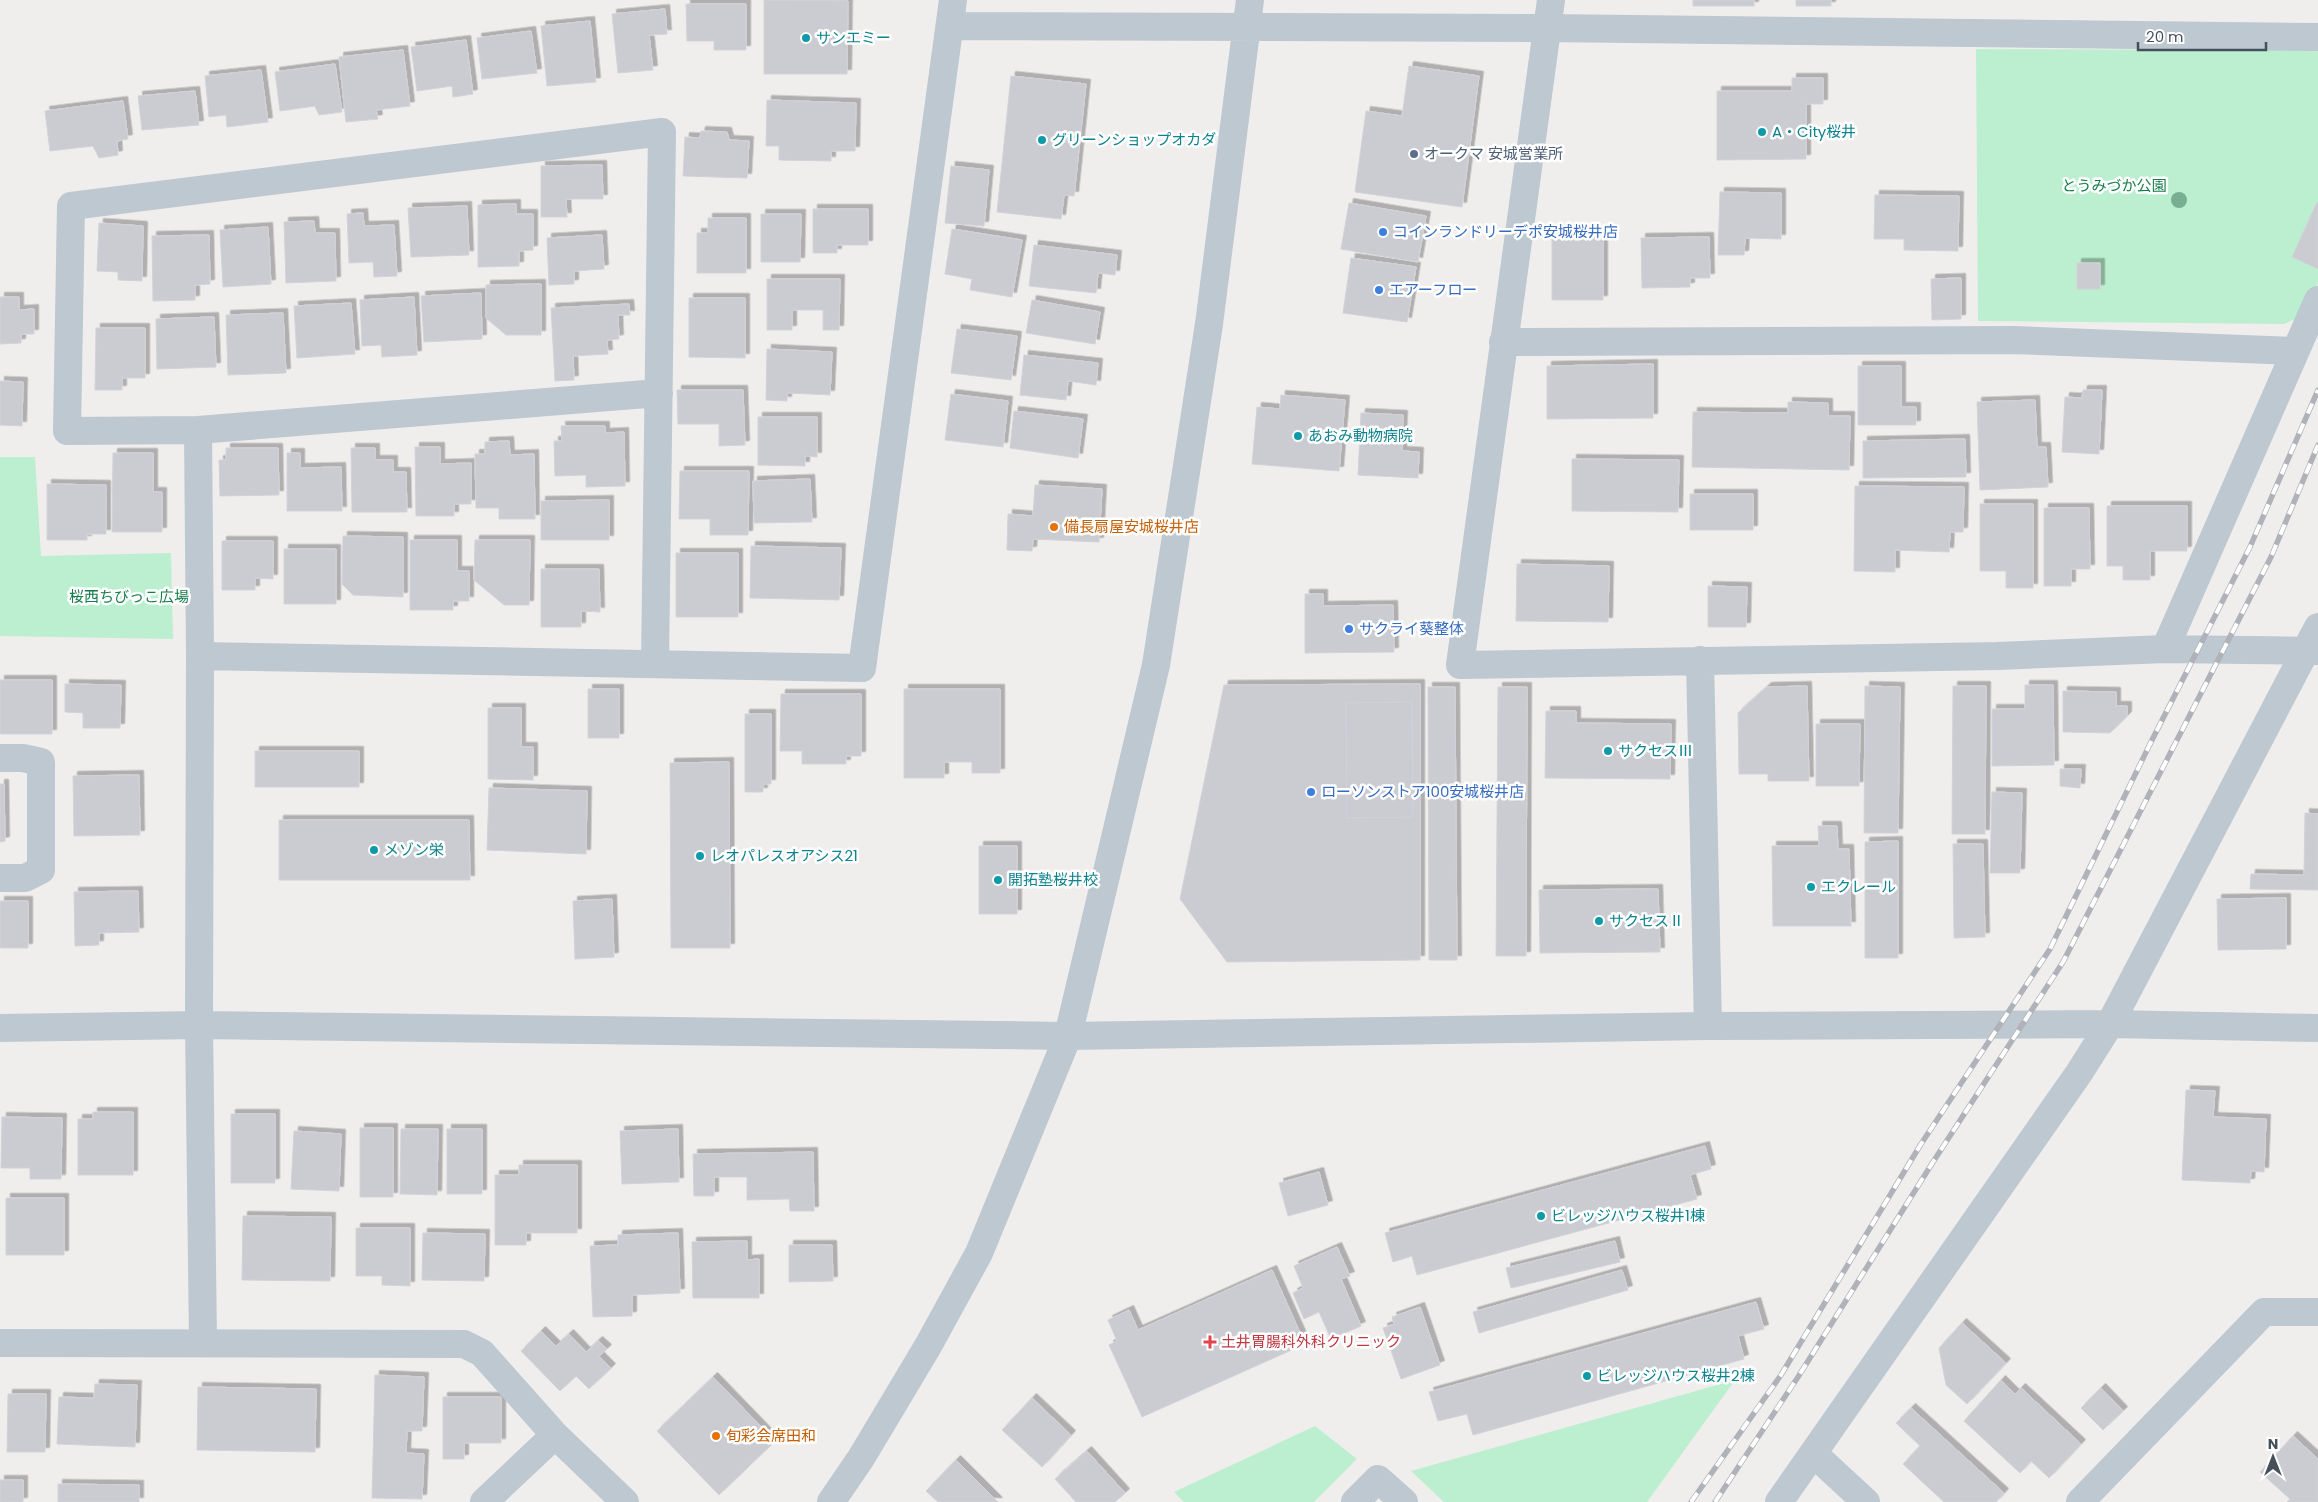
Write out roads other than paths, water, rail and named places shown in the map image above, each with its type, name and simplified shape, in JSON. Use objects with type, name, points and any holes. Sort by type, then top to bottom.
[{"type":"street","points":[[831,1502],[866,1450],[928,1346],[979,1253],[1068,1036],[1156,665],[1209,324],[1250,0]]},
{"type":"street","points":[[1551,0],[1460,665],[1997,656],[2165,649],[2311,651]]},
{"type":"street","points":[[200,656],[862,668],[951,13],[1246,28],[1547,28],[2318,37]]},
{"type":"street","points":[[655,664],[659,393],[662,132],[71,206],[67,431],[198,430],[659,393]]},
{"type":"street","points":[[2165,649],[2318,300]]},
{"type":"street","points":[[1504,342],[2015,340],[2295,352]]},
{"type":"street","points":[[198,430],[200,656],[199,1025],[204,1342]]},
{"type":"street","points":[[1779,1502],[2079,1073],[2110,1024],[2311,651],[2318,626]]},
{"type":"street","points":[[1700,660],[1708,1026]]},
{"type":"street","points":[[0,758],[23,758],[41,762],[41,870],[25,878],[0,878]]},
{"type":"street","points":[[0,1028],[199,1025],[1068,1036],[1708,1026],[2110,1024],[2318,1028]]},
{"type":"street","points":[[2080,1502],[2264,1312],[2318,1312]]},
{"type":"street","points":[[0,1343],[464,1344],[482,1353],[555,1436],[625,1502]]},
{"type":"street","points":[[484,1502],[555,1436]]},
{"type":"street","points":[[1814,1454],[1866,1502]]},
{"type":"street","points":[[1355,1502],[1378,1479],[1404,1502]]},
{"type":"railway","points":[[1691,1502],[1781,1375],[1921,1144],[2050,949],[2151,742],[2250,547],[2318,390]]},
{"type":"railway","points":[[1715,1502],[1798,1377],[1933,1162],[2063,962],[2271,557],[2318,445]]},
{"type":"place","name":"サンエミー","points":[[806,38]]},
{"type":"place","name":"A・City桜井","points":[[1762,132]]},
{"type":"place","name":"グリーンショップオカダ","points":[[1042,140]]},
{"type":"place","name":"オークマ 安城営業所","points":[[1414,154]]},
{"type":"place","name":"コインランドリーデポ安城桜井店","points":[[1383,232]]},
{"type":"place","name":"エアーフロー","points":[[1379,290]]},
{"type":"place","name":"あおみ動物病院","points":[[1298,436]]},
{"type":"place","name":"備長扇屋安城桜井店","points":[[1054,527]]},
{"type":"place","name":"サクライ葵整体","points":[[1349,629]]},
{"type":"place","name":"サクセスⅢ","points":[[1608,751]]},
{"type":"place","name":"ローソンストア100安城桜井店","points":[[1311,792]]},
{"type":"place","name":"メゾン栄","points":[[374,850]]},
{"type":"place","name":"レオパレスオアシス21","points":[[700,856]]},
{"type":"place","name":"開拓塾桜井校","points":[[998,880]]},
{"type":"place","name":"エクレール","points":[[1811,887]]},
{"type":"place","name":"サクセスⅡ","points":[[1599,921]]},
{"type":"place","name":"ビレッジハウス桜井1棟","points":[[1541,1216]]},
{"type":"place","name":"土井胃腸科外科クリニック","points":[[1210,1342]]},
{"type":"place","name":"ビレッジハウス桜井2棟","points":[[1587,1376]]},
{"type":"place","name":"旬彩会席田和","points":[[716,1436]]},
{"type":"park label","name":"とうみづか公園","points":[[2114,186]]},
{"type":"park label","name":"桜西ちびっこ広場","points":[[129,597]]}]
